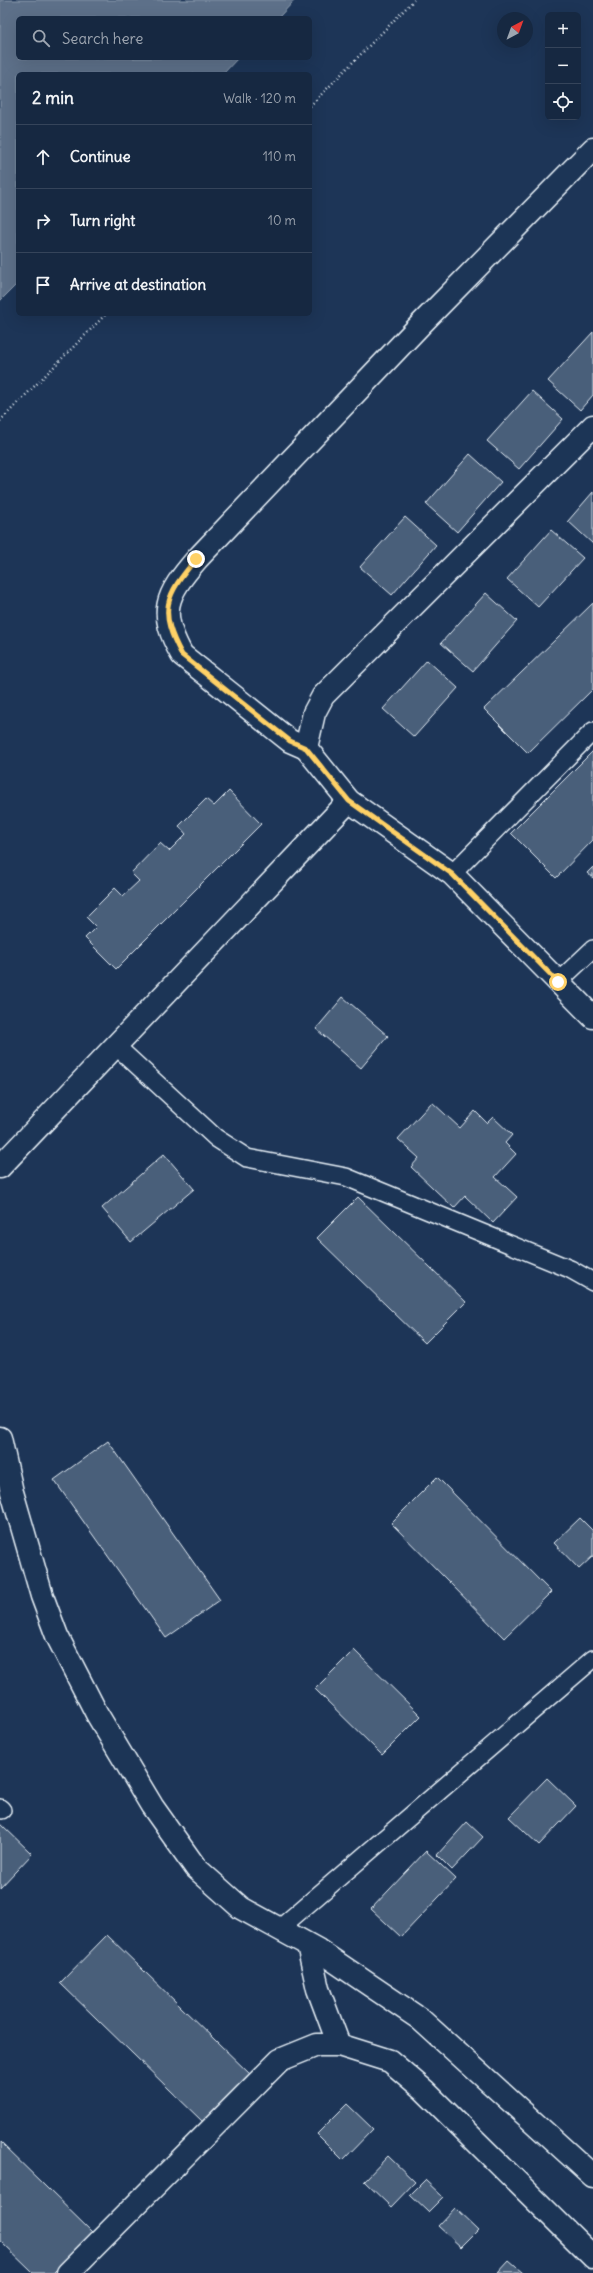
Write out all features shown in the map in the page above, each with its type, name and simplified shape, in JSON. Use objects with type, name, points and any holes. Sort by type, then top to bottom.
[{"type":"street","points":[[593,149],[422,323],[196,559],[170,595],[167,616],[172,636],[182,655],[290,741],[306,748],[349,801],[452,874],[593,1017]]},
{"type":"street","points":[[306,748],[314,713],[323,696],[593,426]]},
{"type":"street","points":[[0,1167],[349,801]]},
{"type":"street","points":[[0,1438],[12,1492],[42,1596],[57,1636],[97,1714],[152,1806],[196,1868],[241,1908],[308,1945],[420,2019],[593,2176]]},
{"type":"street","points":[[308,1945],[318,1989],[339,2044]]},
{"type":"street","points":[[68,2273],[280,2060],[317,2045],[339,2044],[390,2061],[435,2101],[593,2257]]},
{"type":"lane","points":[[452,874],[593,731]]},
{"type":"lane","points":[[558,982],[593,949]]},
{"type":"lane","points":[[115,1045],[216,1138],[247,1158],[346,1177],[570,1269],[593,1282]]},
{"type":"lane","points":[[279,1929],[593,1659]]},
{"type":"path","points":[[312,104],[414,0]]},
{"type":"path","points":[[0,421],[104,316]]},
{"type":"water","points":[[0,0],[295,0],[280,16],[16,16],[16,60],[236,60],[225,72],[16,72],[16,285],[0,301]]},
{"type":"building","points":[[593,332],[593,395],[580,410],[548,381]]},
{"type":"building","points":[[532,391],[563,419],[519,469],[487,441]]},
{"type":"building","points":[[470,454],[501,482],[457,532],[426,504]]},
{"type":"building","points":[[593,492],[593,544],[568,521]]},
{"type":"building","points":[[405,517],[436,545],[392,595],[360,567]]},
{"type":"building","points":[[551,530],[583,558],[538,607],[507,579]]},
{"type":"building","points":[[486,593],[517,621],[473,671],[441,643]]},
{"type":"building","points":[[593,603],[593,689],[528,753],[484,709]]},
{"type":"building","points":[[427,660],[458,688],[414,737],[383,709]]},
{"type":"building","points":[[593,751],[593,840],[556,878],[511,833]]},
{"type":"building","points":[[229,791],[261,824],[116,969],[85,938],[96,927],[86,917],[115,888],[123,896],[139,881],[131,873],[160,843],[169,851],[186,834],[179,826],[206,799],[214,806]]},
{"type":"building","points":[[593,867],[593,878],[587,873]]},
{"type":"building","points":[[343,997],[388,1036],[361,1068],[316,1029]]},
{"type":"building","points":[[432,1102],[460,1128],[475,1111],[487,1123],[493,1117],[512,1135],[505,1143],[516,1154],[495,1177],[517,1197],[493,1223],[465,1196],[454,1208],[411,1167],[419,1158],[398,1139]]},
{"type":"building","points":[[164,1154],[194,1189],[131,1242],[102,1208]]},
{"type":"building","points":[[358,1197],[466,1302],[425,1343],[317,1238]]},
{"type":"building","points":[[108,1441],[220,1600],[166,1638],[54,1480]]},
{"type":"building","points":[[437,1477],[551,1592],[504,1638],[391,1523]]},
{"type":"building","points":[[580,1518],[593,1531],[593,1556],[579,1569],[554,1543]]},
{"type":"building","points":[[354,1650],[421,1716],[382,1755],[315,1689]]},
{"type":"building","points":[[547,1778],[576,1806],[539,1845],[509,1817]]},
{"type":"building","points":[[467,1822],[483,1837],[452,1870],[437,1855]]},
{"type":"building","points":[[0,1823],[32,1854],[0,1888]]},
{"type":"building","points":[[426,1851],[456,1879],[401,1937],[371,1909]]},
{"type":"building","points":[[107,1935],[252,2076],[205,2124],[60,1983]]},
{"type":"building","points":[[347,2104],[373,2129],[343,2160],[317,2134]]},
{"type":"building","points":[[0,2142],[93,2233],[53,2273],[33,2273],[0,2241]]},
{"type":"building","points":[[388,2156],[415,2182],[391,2207],[364,2181]]},
{"type":"building","points":[[425,2180],[443,2197],[428,2212],[410,2195]]},
{"type":"building","points":[[455,2208],[478,2230],[461,2247],[438,2226]]},
{"type":"building","points":[[509,2261],[523,2273],[498,2273]]},
{"type":"route","points":[[196,559],[170,595],[167,616],[172,636],[182,655],[290,741],[306,748],[349,801],[452,874],[558,982]]}]
